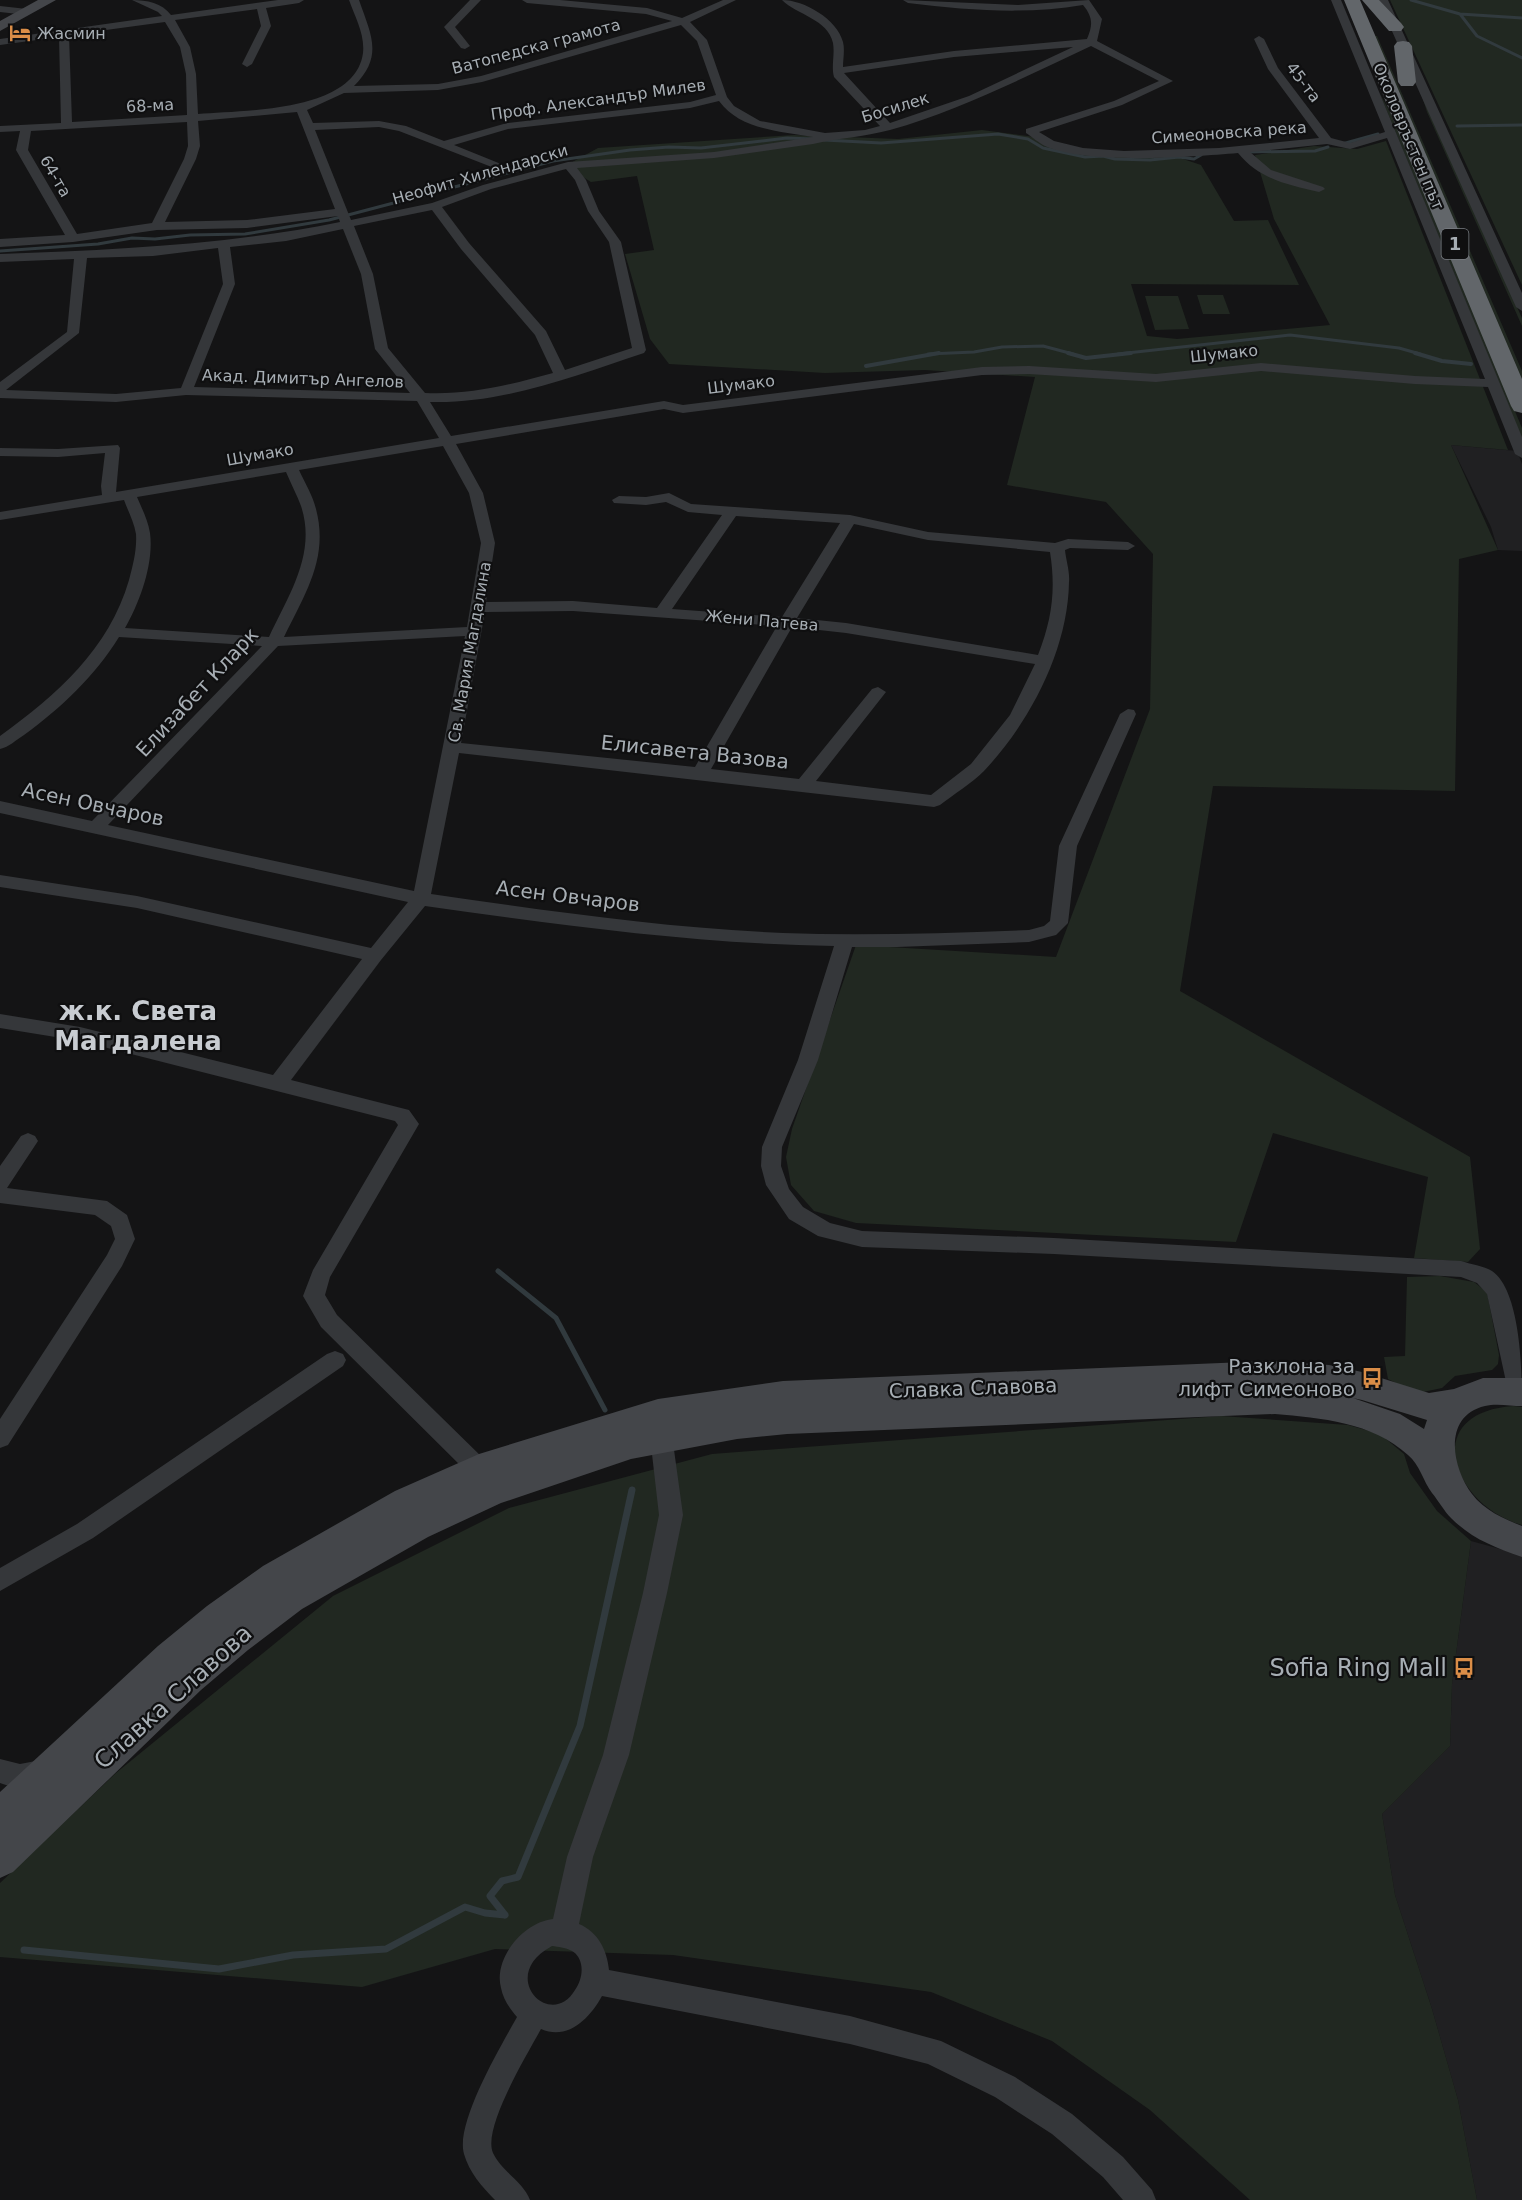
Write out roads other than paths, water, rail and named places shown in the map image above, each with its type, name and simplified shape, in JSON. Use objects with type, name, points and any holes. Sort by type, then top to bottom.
[{"type":"highway","points":[[1352,0],[1354,44],[1397,82]]},
{"type":"highway","name":"Околовръстен път","points":[[1352,0],[1397,82],[1513,328]]},
{"type":"highway","points":[[1370,0],[1395,27]]},
{"type":"highway","name":"Околовръстен път","points":[[1370,0],[1397,82],[1522,406]]},
{"type":"highway","points":[[1397,82],[1403,46]]},
{"type":"street","points":[[0,27],[49,0]]},
{"type":"street","points":[[137,0],[162,10],[169,19],[185,47],[191,74],[194,146],[158,226]]},
{"type":"street","points":[[0,42],[298,0]]},
{"type":"street","points":[[301,108],[343,90],[354,82],[366,63],[367,38],[354,0]]},
{"type":"street","points":[[465,46],[449,27],[476,0]]},
{"type":"street","points":[[527,0],[603,3],[647,11],[683,21]]},
{"type":"street","name":"Ватопедска грамота","points":[[343,90],[438,87],[482,79],[683,21],[731,0]]},
{"type":"street","points":[[787,0],[821,21],[833,32],[838,43],[839,77],[888,127]]},
{"type":"street","points":[[837,70],[954,54],[1091,42],[1098,22],[1096,12],[1084,1],[1040,9],[1009,10],[908,0]]},
{"type":"street","points":[[1336,0],[1522,454]]},
{"type":"street","points":[[1383,0],[1522,308]]},
{"type":"street","points":[[247,64],[266,26],[261,6]]},
{"type":"street","points":[[0,9],[27,12]]},
{"type":"street","name":"Босилек","points":[[683,21],[702,40],[722,97],[730,108],[757,124],[819,139],[865,133],[888,127],[973,98],[1091,42]]},
{"type":"street","points":[[64,34],[67,125]]},
{"type":"street","name":"45-та","points":[[1259,39],[1273,69],[1327,141]]},
{"type":"street","name":"Симеоновска река","points":[[1091,42],[1168,81],[1118,103],[1030,131],[1035,137],[1054,145],[1088,151],[1168,154],[1242,150],[1327,141],[1350,146],[1390,134]]},
{"type":"street","name":"Проф. Александър Милев","points":[[445,144],[507,126],[690,105],[722,97]]},
{"type":"street","name":"68-ма","points":[[0,129],[192,118],[301,108]]},
{"type":"street","name":"Св. Мария Магдалина","points":[[277,1084],[375,955],[421,899],[474,631],[488,543],[476,493],[448,441],[422,399],[382,350],[367,274],[343,219],[301,108]]},
{"type":"street","points":[[307,128],[379,124],[402,128],[502,168]]},
{"type":"street","name":"64-та","points":[[26,128],[22,150],[73,238]]},
{"type":"street","name":"Неофит Хилендарски","points":[[0,258],[153,252],[224,245],[343,219],[435,206],[487,187],[568,165],[714,155],[819,139]]},
{"type":"street","points":[[1242,150],[1256,167],[1267,174],[1319,189]]},
{"type":"street","name":"Акад. Димитър Ангелов","points":[[0,394],[104,398],[186,391],[422,399],[483,395],[561,375],[639,350],[615,242],[591,207],[581,177],[568,165]]},
{"type":"street","points":[[435,206],[465,246],[541,334],[561,375]]},
{"type":"street","name":"Неофит Хилендарски","points":[[0,243],[73,238],[158,226],[343,219]]},
{"type":"street","points":[[186,391],[229,284],[224,245]]},
{"type":"street","points":[[0,388],[73,333],[81,254]]},
{"type":"street","points":[[0,270],[29,256]]},
{"type":"street","name":"Шумако","points":[[0,516],[664,405],[682,409],[982,371],[1043,370],[1156,378],[1261,367],[1415,380],[1492,383]]},
{"type":"street","points":[[0,452],[58,453],[113,448],[108,486],[110,498]]},
{"type":"street","name":"Елизабет Кларк","points":[[95,828],[274,642],[310,567],[313,538],[309,508],[291,467]]},
{"type":"street","points":[[0,744],[47,711],[80,678],[116,632],[134,592],[143,548],[142,528],[129,495]]},
{"type":"street","points":[[619,500],[646,501],[669,497],[688,508],[850,519],[928,536],[1057,548],[1068,543],[1128,546]]},
{"type":"street","points":[[662,612],[732,511]]},
{"type":"street","points":[[700,773],[787,622],[850,519]]},
{"type":"street","points":[[1044,662],[1055,632],[1062,581],[1057,548]]},
{"type":"street","name":"Жени Патева","points":[[478,607],[573,606],[787,622],[846,628],[1044,662]]},
{"type":"street","points":[[116,632],[274,642],[474,631]]},
{"type":"street","name":"Елисавета Вазова","points":[[452,747],[934,801],[976,768],[1017,717],[1044,662]]},
{"type":"street","points":[[804,785],[878,692]]},
{"type":"street","name":"Асен Овчаров","points":[[0,807],[421,899],[592,923],[782,939],[1001,939],[1050,931],[1059,923],[1068,846],[1128,714]]},
{"type":"street","points":[[0,881],[137,902],[375,955]]},
{"type":"street","points":[[845,940],[808,1060],[772,1147],[771,1166],[776,1185],[796,1213],[825,1230],[862,1239],[1054,1246],[1461,1269],[1484,1277],[1497,1290],[1520,1391]]},
{"type":"street","points":[[0,1021],[80,1034],[402,1115],[409,1124],[320,1276],[314,1296],[329,1321],[485,1480]]},
{"type":"street","points":[[0,1182],[28,1141]]},
{"type":"street","points":[[0,1195],[100,1207],[120,1221],[125,1239],[115,1260],[0,1438]]},
{"type":"street","points":[[0,1580],[85,1531],[335,1360]]},
{"type":"street","name":"Славка Славова","points":[[3,1839],[54,1766],[171,1658],[219,1617],[275,1577],[407,1502],[485,1480],[631,1445],[660,1426],[783,1395],[1269,1375],[1329,1379],[1362,1386],[1429,1407],[1454,1403],[1485,1392],[1520,1391]]},
{"type":"street","points":[[1471,1396],[1448,1413],[1438,1432],[1436,1453],[1445,1484],[1467,1512],[1482,1524],[1522,1542]]},
{"type":"street","name":"Славка Славова","points":[[660,1426],[737,1425],[788,1420],[1275,1400],[1329,1407],[1364,1416],[1404,1433],[1420,1445],[1432,1460],[1445,1484]]},
{"type":"street","points":[[564,1932],[580,1857],[616,1755],[671,1515],[660,1426]]},
{"type":"street","name":"Славка Славова","points":[[3,1839],[236,1638],[290,1598],[416,1526],[485,1480]]},
{"type":"street","points":[[0,1771],[15,1776],[33,1776],[54,1766]]},
{"type":"street","points":[[551,1932],[564,1932],[581,1940],[593,1955],[596,1981],[583,2005],[572,2014],[559,2018],[546,2018],[534,2014],[517,1994],[514,1981],[515,1968],[520,1955],[533,1940],[551,1932]]},
{"type":"street","points":[[596,1981],[850,2030],[932,2051],[1005,2087],[1062,2124],[1113,2167],[1142,2200]]},
{"type":"street","points":[[516,2200],[490,2175],[478,2152],[477,2138],[487,2106],[534,2014]]},
{"type":"waterway","points":[[1411,0],[1460,14]]},
{"type":"waterway","points":[[1460,14],[1522,18]]},
{"type":"waterway","points":[[1460,14],[1477,36],[1522,58]]},
{"type":"waterway","points":[[1457,126],[1522,125]]},
{"type":"waterway","points":[[824,140],[881,143],[998,134],[1028,139],[1043,148],[1085,157],[1103,156],[1115,159],[1150,160],[1179,157],[1194,159],[1201,155]]},
{"type":"waterway","points":[[1342,144],[1378,134]]},
{"type":"waterway","points":[[0,251],[98,244],[132,238],[155,239],[190,235],[245,234],[329,220],[553,161],[630,150],[669,147],[701,148],[787,138],[812,139]]},
{"type":"waterway","points":[[1246,152],[1315,151],[1328,147]]},
{"type":"waterway","points":[[1118,354],[1290,335],[1399,348],[1420,354]]},
{"type":"waterway","points":[[935,354],[974,352],[1002,347],[1043,346],[1073,354]]},
{"type":"waterway","points":[[1068,353],[1086,358],[1131,353]]},
{"type":"waterway","points":[[1415,353],[1442,361],[1471,364]]},
{"type":"waterway","points":[[928,354],[935,354]]},
{"type":"waterway","points":[[866,366],[935,354]]},
{"type":"waterway","points":[[498,1271],[556,1318],[605,1410]]},
{"type":"waterway","points":[[24,1950],[219,1969],[293,1955],[386,1949],[465,1907],[485,1913],[505,1915],[490,1896],[502,1881],[518,1877],[580,1726],[632,1490]]},
{"type":"place","name":"Жасмин","points":[[20,33]]},
{"type":"place","name":"Разклона за лифт Симеоново","points":[[1372,1378]]},
{"type":"place","name":"Sofia Ring Mall","points":[[1464,1668]]},
{"type":"district","name":"ж.к. Света Магдалена","points":[[138,1026]]}]
